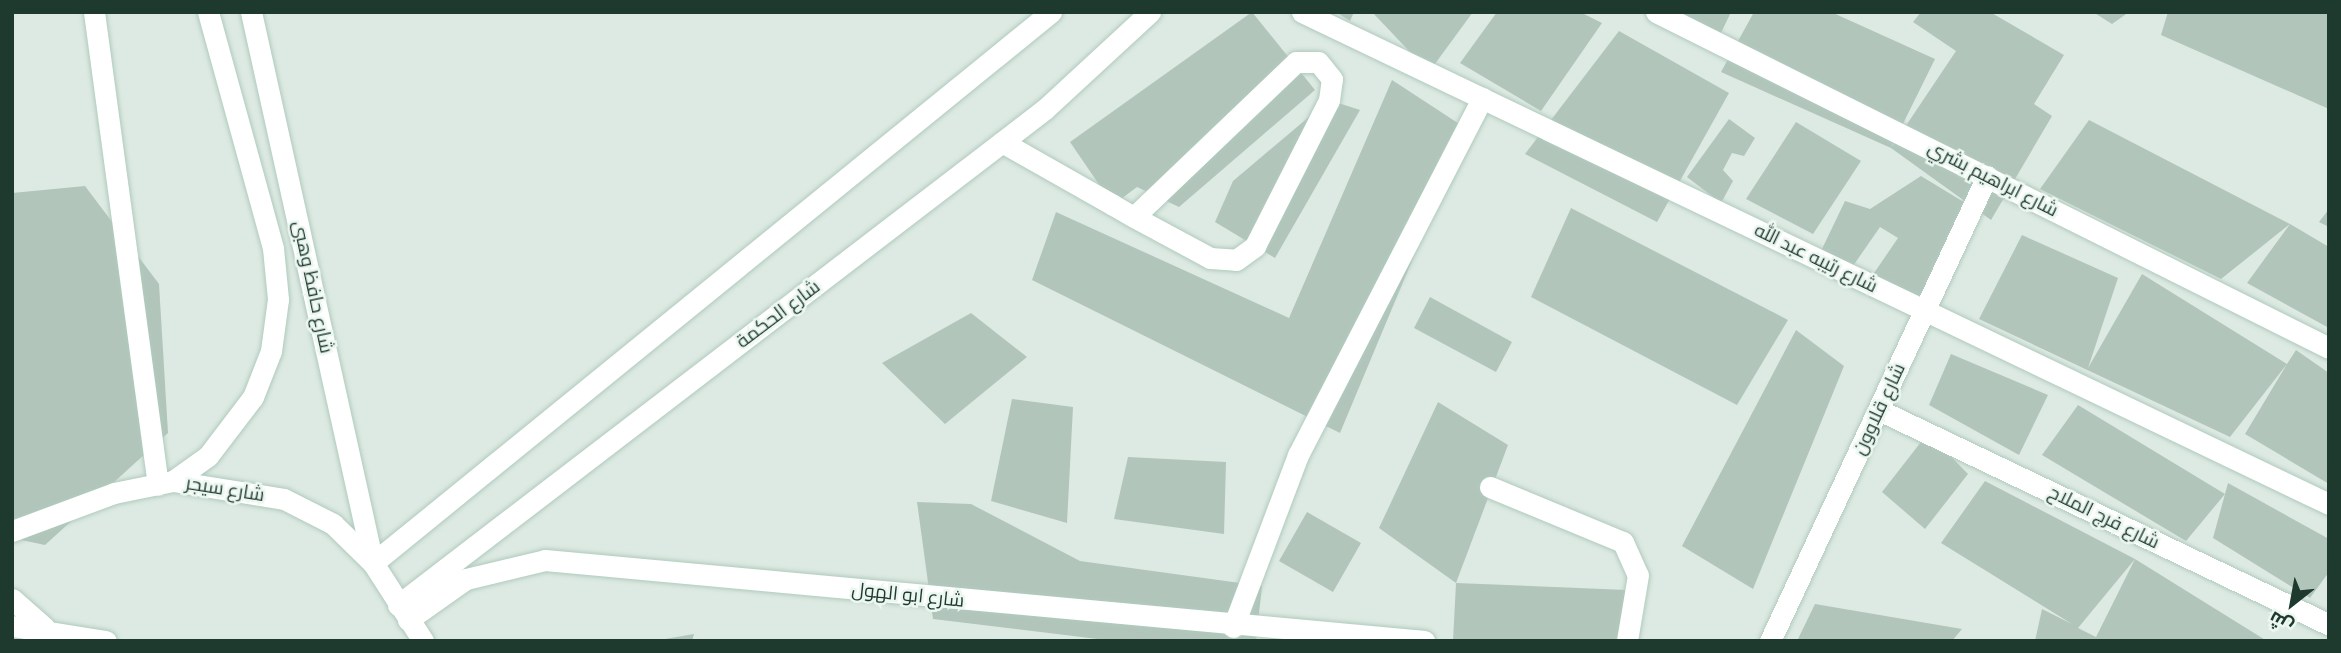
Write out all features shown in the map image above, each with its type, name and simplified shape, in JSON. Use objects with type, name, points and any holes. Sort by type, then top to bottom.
[{"type":"street","points":[[94,12],[166,483]]},
{"type":"street","name":"شارع حافظ وهبى","points":[[166,483],[208,456],[253,397],[271,351],[278,299],[273,248],[208,12]]},
{"type":"street","name":"شارع حافظ وهبى","points":[[251,12],[373,563]]},
{"type":"street","points":[[373,563],[1051,12]]},
{"type":"street","name":"شارع الحكمة","points":[[403,612],[1002,142],[1150,12]]},
{"type":"street","name":"شارع رتيبه عبد الله","points":[[1303,12],[2329,504]]},
{"type":"street","name":"شارع ابراهيم بشري","points":[[1656,12],[2329,348]]},
{"type":"street","points":[[1002,142],[1134,217],[1210,258],[1223,262],[1247,255],[1329,100],[1332,79],[1318,62],[1296,62],[1134,217]]},
{"type":"street","points":[[1233,627],[1293,466],[1482,99]]},
{"type":"street","name":"شارع قلاوون","points":[[1770,641],[1987,176]]},
{"type":"street","name":"شارع فرج الملاح","points":[[1879,410],[2329,625]]},
{"type":"street","name":"شارع سيجر","points":[[16,535],[114,493],[166,483],[284,499],[334,524],[373,563],[423,641]]},
{"type":"street","points":[[1490,487],[1623,542],[1638,575],[1627,641]]},
{"type":"street","name":"شارع ابو الهول","points":[[403,612],[467,579],[545,560],[1233,627],[1424,641]]},
{"type":"street","points":[[12,599],[23,614],[57,631]]},
{"type":"street","points":[[12,626],[57,631],[106,641]]},
{"type":"building","points":[[1252,12],[1315,90],[1179,207],[1137,187],[1113,205],[1070,142]]},
{"type":"building","points":[[1336,12],[1354,12],[1350,21]]},
{"type":"building","points":[[1372,12],[1473,12],[1429,72]]},
{"type":"building","points":[[1497,12],[1580,12],[1602,23],[1541,111],[1460,63]]},
{"type":"building","points":[[1672,12],[1731,12],[1720,35]]},
{"type":"building","points":[[1754,12],[1831,12],[1935,59],[1891,148],[1721,72]]},
{"type":"building","points":[[1921,12],[1990,12],[2064,55],[2034,104],[2052,116],[1991,220],[1891,148],[1956,51],[1913,22]]},
{"type":"building","points":[[2093,12],[2129,12],[2112,24]]},
{"type":"building","points":[[2168,12],[2329,12],[2329,109],[2161,35]]},
{"type":"building","points":[[1619,31],[1729,93],[1657,222],[1525,154]]},
{"type":"building","points":[[1392,80],[1467,129],[1340,433],[1032,280],[1056,212],[1289,318]]},
{"type":"building","points":[[1329,100],[1360,110],[1275,258],[1215,222],[1233,181]]},
{"type":"building","points":[[1729,119],[1755,138],[1744,156],[1732,153],[1723,170],[1733,181],[1721,203],[1687,177]]},
{"type":"building","points":[[2089,120],[2290,224],[2221,279],[2040,189]]},
{"type":"building","points":[[1796,122],[1861,161],[1813,234],[1746,199]]},
{"type":"building","points":[[1921,176],[1972,207],[1919,300],[1872,276],[1898,238],[1880,227],[1853,266],[1820,253],[1845,201],[1870,209]]},
{"type":"building","points":[[85,186],[159,284],[168,433],[45,545],[12,538],[12,193]]},
{"type":"building","points":[[1571,208],[1788,320],[1737,405],[1531,297]]},
{"type":"building","points":[[2329,209],[2329,227],[2319,222]]},
{"type":"building","points":[[2290,224],[2329,247],[2329,328],[2247,283]]},
{"type":"building","points":[[2022,235],[2118,278],[2088,368],[2142,274],[2287,364],[2230,437],[1979,319]]},
{"type":"building","points":[[1430,297],[1512,342],[1496,372],[1414,328]]},
{"type":"building","points":[[971,313],[1027,357],[945,424],[882,363]]},
{"type":"building","points":[[1796,330],[1844,366],[1753,589],[1682,546]]},
{"type":"building","points":[[2296,350],[2329,373],[2329,484],[2245,434]]},
{"type":"building","points":[[1951,354],[2048,395],[2019,455],[1929,405]]},
{"type":"building","points":[[1012,399],[1073,407],[1067,523],[991,501]]},
{"type":"building","points":[[1438,402],[1508,445],[1456,583],[1379,528]]},
{"type":"building","points":[[2078,405],[2225,494],[2186,541],[2042,455]]},
{"type":"building","points":[[1928,433],[1968,474],[1925,529],[1882,492]]},
{"type":"building","points":[[1128,457],[1226,462],[1224,534],[1114,519]]},
{"type":"building","points":[[1985,481],[2135,559],[2267,641],[2035,641],[2042,609],[2072,624],[1941,543]],"holes":[[[2135,559],[2096,637],[2078,628]]]},
{"type":"building","points":[[2228,483],[2329,539],[2329,572],[2310,598],[2213,538]]},
{"type":"building","points":[[917,502],[971,504],[1080,561],[1262,586],[1256,641],[1114,641],[933,619]]},
{"type":"building","points":[[1307,512],[1361,543],[1333,592],[1279,561]]},
{"type":"building","points":[[1456,583],[1627,590],[1626,641],[1453,641]]},
{"type":"building","points":[[1815,604],[1962,629],[1952,641],[1797,641]]},
{"type":"building","points":[[694,634],[692,641],[665,641],[665,639]]}]
